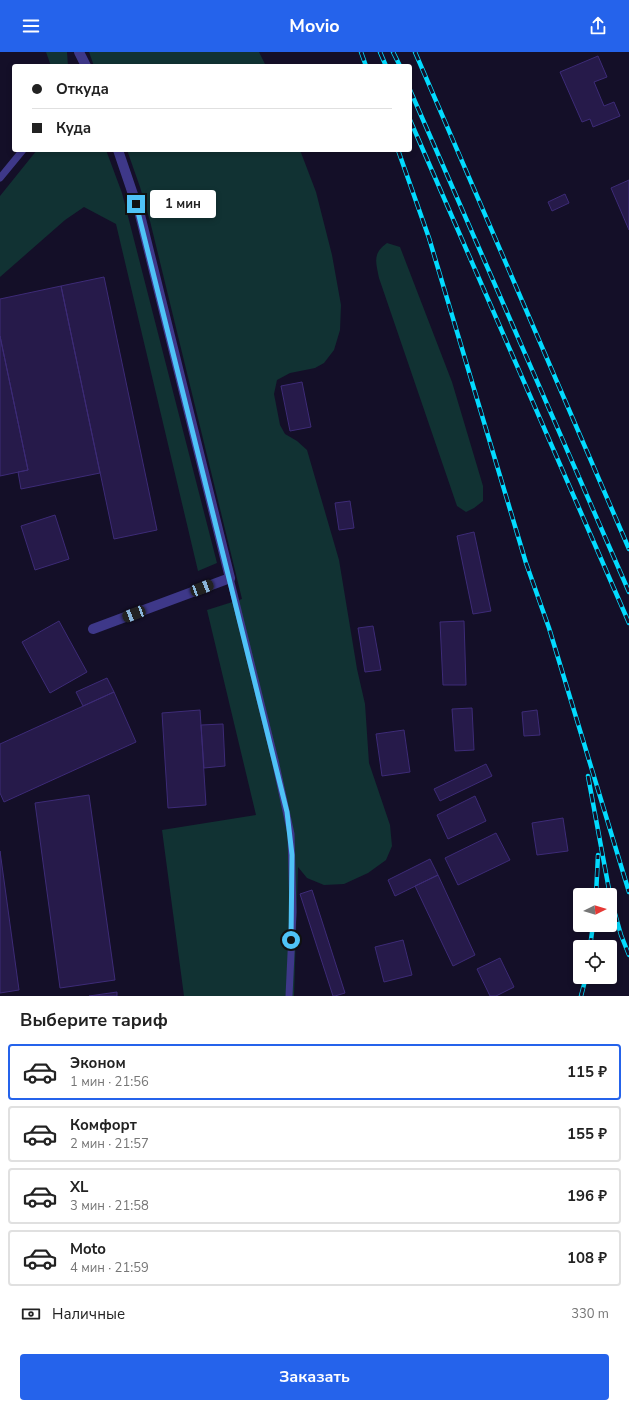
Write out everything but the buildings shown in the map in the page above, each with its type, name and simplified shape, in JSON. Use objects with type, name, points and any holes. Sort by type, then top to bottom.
[{"type":"street","points":[[79,52],[85,64]]},
{"type":"street","points":[[93,629],[230,578],[140,215],[119,152]]},
{"type":"lane","points":[[0,178],[21,152]]},
{"type":"lane","points":[[230,578],[275,760],[290,834],[293,912],[289,996]]},
{"type":"green space","points":[[46,52],[67,52],[68,64],[50,64]]},
{"type":"green space","points":[[89,52],[259,52],[265,64],[93,64]]},
{"type":"green space","points":[[35,152],[107,152],[122,193],[217,563],[198,571],[116,224],[84,207],[65,220],[0,277],[0,196]]},
{"type":"green space","points":[[128,152],[301,152],[316,192],[332,255],[341,305],[340,330],[334,350],[324,363],[315,368],[290,373],[277,380],[274,394],[280,425],[285,434],[297,441],[307,450],[339,560],[357,669],[365,704],[369,763],[390,825],[392,846],[386,860],[368,873],[344,884],[324,885],[307,878],[298,867],[294,996],[184,996],[162,830],[256,815],[207,610],[242,599],[150,221]]},
{"type":"green space","points":[[387,243],[400,247],[452,382],[483,486],[483,501],[466,512],[457,506],[379,278],[376,259],[379,251]]},
{"type":"railway","points":[[361,52],[365,64]]},
{"type":"railway","points":[[380,52],[385,64]]},
{"type":"railway","points":[[393,52],[399,64]]},
{"type":"railway","points":[[415,52],[629,549]]},
{"type":"railway","points":[[412,95],[629,592]]},
{"type":"railway","points":[[412,125],[629,623]]},
{"type":"railway","points":[[399,152],[429,238],[526,563],[549,628],[629,892]]},
{"type":"railway","points":[[588,776],[609,888]]},
{"type":"railway","points":[[596,888],[598,855]]},
{"type":"railway","points":[[617,921],[629,955]]},
{"type":"railway","points":[[591,940],[592,932]]},
{"type":"railway","points":[[581,996],[584,984]]},
{"type":"route","points":[[136,204],[140,215],[287,812],[292,855],[293,912],[291,940]]}]
